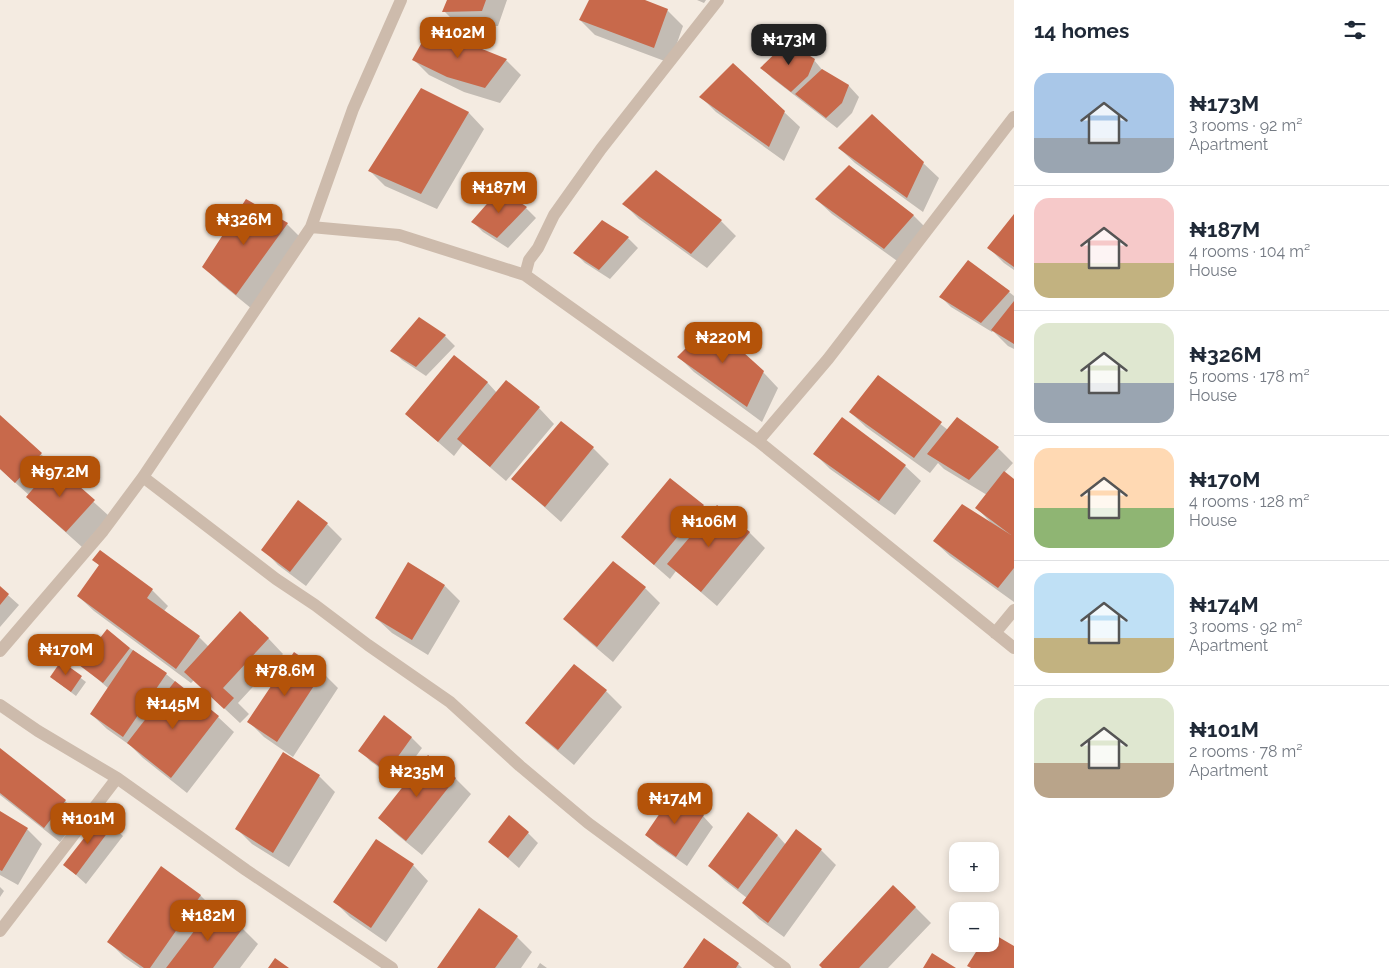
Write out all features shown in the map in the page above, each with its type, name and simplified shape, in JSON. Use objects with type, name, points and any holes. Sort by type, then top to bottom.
[{"type":"street","points":[[0,651],[103,531],[143,477],[311,227],[353,109],[401,0]]},
{"type":"street","points":[[525,276],[529,260],[554,215],[601,150],[718,0]]},
{"type":"street","points":[[758,440],[828,359],[1014,117]]},
{"type":"street","points":[[311,227],[399,235],[525,276],[758,440],[1014,648]]},
{"type":"street","points":[[143,477],[276,579],[450,702],[520,766],[588,823],[785,968]]},
{"type":"street","points":[[995,632],[1014,610]]},
{"type":"street","points":[[0,705],[38,732],[117,778],[246,870],[392,968]]},
{"type":"street","points":[[0,931],[117,778]]},
{"type":"building","points":[[447,0],[486,0],[482,11],[442,12]]},
{"type":"building","points":[[589,0],[645,0],[668,9],[654,48],[579,20]]},
{"type":"building","points":[[430,28],[507,59],[485,88],[447,77],[412,60]]},
{"type":"building","points":[[787,42],[815,59],[808,76],[791,92],[760,68]]},
{"type":"building","points":[[733,63],[785,111],[769,147],[699,97]]},
{"type":"building","points":[[822,69],[849,85],[842,103],[826,118],[795,94]]},
{"type":"building","points":[[421,88],[469,112],[421,194],[368,171]]},
{"type":"building","points":[[872,114],[924,162],[907,198],[838,148]]},
{"type":"building","points":[[849,165],[914,215],[884,249],[815,199]]},
{"type":"building","points":[[656,170],[722,220],[691,254],[622,204]]},
{"type":"building","points":[[500,189],[527,207],[497,238],[471,222]]},
{"type":"building","points":[[246,199],[288,223],[236,295],[202,267]]},
{"type":"building","points":[[1014,214],[1014,267],[987,248]]},
{"type":"building","points":[[602,220],[629,237],[599,270],[573,253]]},
{"type":"building","points":[[968,260],[1010,291],[981,323],[939,297]]},
{"type":"building","points":[[1014,301],[1014,344],[991,330]]},
{"type":"building","points":[[419,317],[446,335],[416,367],[390,351]]},
{"type":"building","points":[[711,323],[764,371],[747,407],[677,357]]},
{"type":"building","points":[[454,355],[488,382],[438,442],[405,414]]},
{"type":"building","points":[[878,375],[942,422],[914,458],[849,412]]},
{"type":"building","points":[[506,380],[540,407],[490,467],[457,439]]},
{"type":"building","points":[[0,415],[42,453],[15,483],[0,469]]},
{"type":"building","points":[[842,417],[906,465],[879,501],[813,454]]},
{"type":"building","points":[[957,417],[999,447],[969,480],[927,454]]},
{"type":"building","points":[[561,421],[594,447],[545,507],[511,479]]},
{"type":"building","points":[[54,464],[95,500],[66,532],[26,497]]},
{"type":"building","points":[[1004,471],[1014,479],[1014,568],[998,588],[933,541],[962,504],[1011,535],[975,508]]},
{"type":"building","points":[[670,478],[704,505],[654,565],[621,537]]},
{"type":"building","points":[[298,500],[328,523],[290,572],[261,550]]},
{"type":"building","points":[[717,505],[750,532],[701,592],[667,564]]},
{"type":"building","points":[[100,550],[153,589],[147,598],[200,636],[176,669],[77,596],[99,565],[92,560]]},
{"type":"building","points":[[613,561],[646,587],[597,647],[563,619]]},
{"type":"building","points":[[408,562],[445,585],[412,640],[375,618]]},
{"type":"building","points":[[0,586],[9,594],[0,605]]},
{"type":"building","points":[[240,611],[269,638],[223,688],[234,698],[224,709],[184,672]]},
{"type":"building","points":[[107,629],[130,648],[103,683],[79,665]]},
{"type":"building","points":[[133,650],[167,673],[123,737],[90,714]]},
{"type":"building","points":[[294,652],[323,672],[277,742],[247,722]]},
{"type":"building","points":[[61,661],[82,676],[71,692],[50,677]]},
{"type":"building","points":[[574,664],[607,690],[558,750],[525,723]]},
{"type":"building","points":[[175,681],[219,716],[171,778],[127,743]]},
{"type":"building","points":[[384,715],[412,737],[387,772],[358,751]]},
{"type":"building","points":[[0,748],[66,800],[44,828],[0,793]]},
{"type":"building","points":[[283,752],[320,775],[273,853],[235,829]]},
{"type":"building","points":[[428,755],[456,778],[406,841],[378,818]]},
{"type":"building","points":[[673,794],[704,815],[676,857],[645,835]]},
{"type":"building","points":[[0,811],[28,828],[2,871],[0,870]]},
{"type":"building","points":[[748,812],[778,835],[738,889],[708,866]]},
{"type":"building","points":[[102,815],[114,824],[76,875],[63,865]]},
{"type":"building","points":[[509,815],[529,832],[508,858],[488,842]]},
{"type":"building","points":[[796,829],[822,849],[768,923],[742,903]]},
{"type":"building","points":[[376,839],[414,864],[371,928],[333,902]]},
{"type":"building","points":[[161,866],[201,895],[150,968],[144,968],[107,942]]},
{"type":"building","points":[[893,885],[916,907],[859,968],[822,968],[819,965]]},
{"type":"building","points":[[214,905],[243,928],[213,968],[166,968]]},
{"type":"building","points":[[479,908],[518,936],[495,968],[437,968]]},
{"type":"building","points":[[999,937],[1014,946],[1014,968],[971,968],[967,966],[976,952],[999,952]]},
{"type":"building","points":[[704,938],[739,963],[736,968],[683,968]]},
{"type":"building","points":[[932,953],[956,968],[923,968]]},
{"type":"building","points":[[275,958],[289,968],[268,968]]}]
